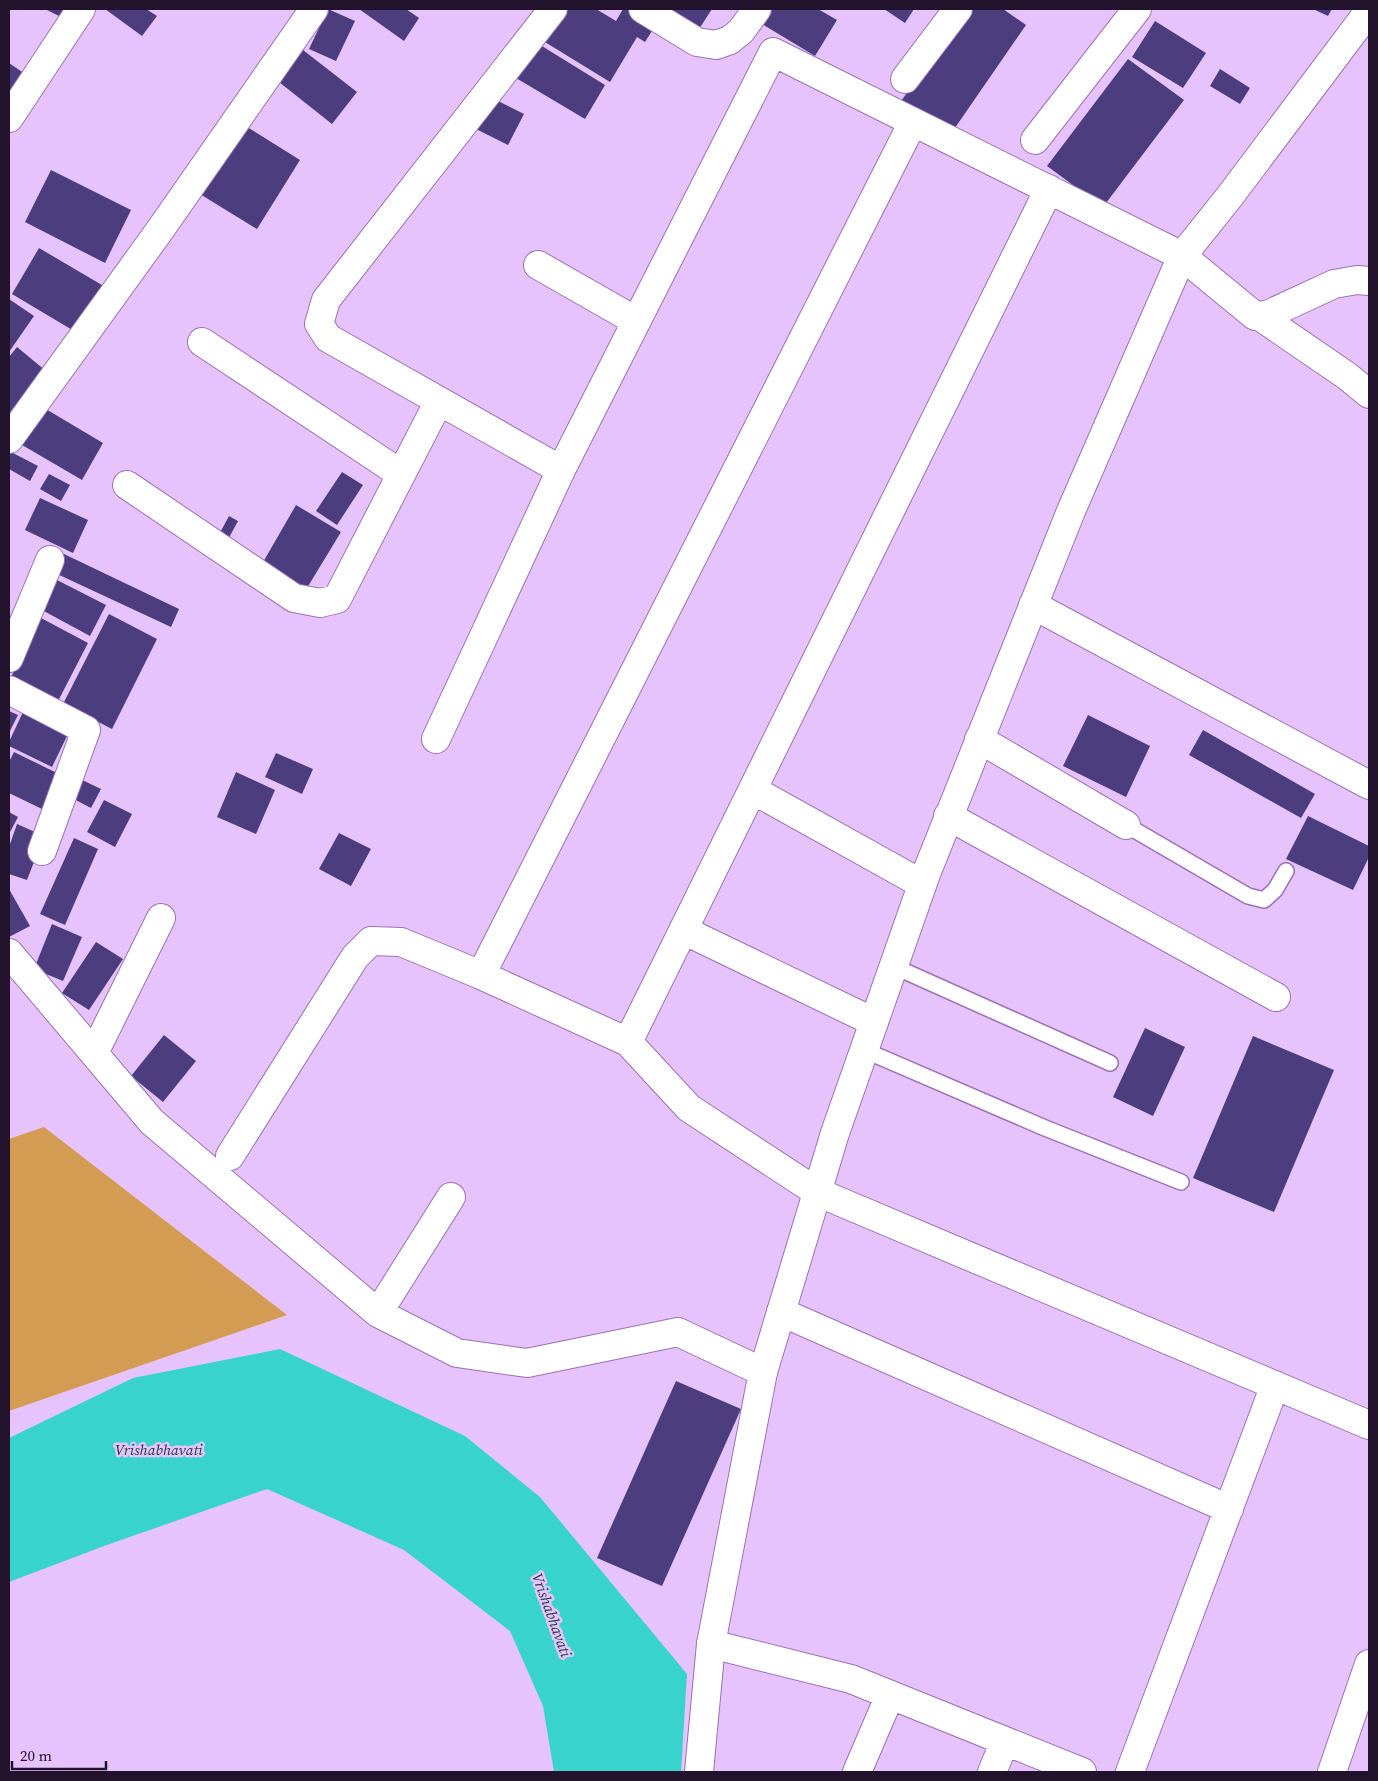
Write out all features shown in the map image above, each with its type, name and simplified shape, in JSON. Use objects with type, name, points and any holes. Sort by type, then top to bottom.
[{"type":"street","points":[[9,118],[81,9]]},
{"type":"street","points":[[9,439],[160,230],[314,9]]},
{"type":"street","points":[[553,9],[326,300],[319,324],[328,338],[561,470]]},
{"type":"street","points":[[643,9],[697,42],[716,46],[730,40],[741,31],[757,9]]},
{"type":"street","points":[[905,79],[958,9]]},
{"type":"street","points":[[1035,140],[1137,9]]},
{"type":"street","points":[[699,1772],[711,1644],[763,1372],[835,1133],[922,884],[1075,502],[1182,256],[1230,196],[1369,11]]},
{"type":"street","points":[[436,739],[561,470],[773,52],[1182,256],[1249,312],[1260,317],[1347,376],[1369,394]]},
{"type":"street","points":[[481,975],[913,122]]},
{"type":"street","points":[[628,1042],[1049,189]]},
{"type":"street","points":[[538,265],[636,321]]},
{"type":"street","points":[[1260,317],[1273,313],[1334,284],[1357,280],[1369,281]]},
{"type":"street","points":[[202,342],[401,474]]},
{"type":"street","points":[[127,485],[294,598],[320,603],[337,598],[440,401]]},
{"type":"street","points":[[9,658],[18,606],[50,560]]},
{"type":"street","points":[[1033,605],[1369,785]]},
{"type":"street","points":[[9,690],[86,730],[42,851]]},
{"type":"street","points":[[979,739],[1126,825]]},
{"type":"street","points":[[753,790],[922,884]]},
{"type":"street","points":[[948,816],[1276,997]]},
{"type":"street","points":[[94,1053],[161,918]]},
{"type":"street","points":[[684,930],[874,1022]]},
{"type":"street","points":[[230,1156],[355,957],[371,940],[401,942],[481,975],[628,1042],[689,1108],[817,1192],[1369,1425]]},
{"type":"street","points":[[9,953],[152,1122],[378,1313],[457,1352],[527,1363],[678,1332],[763,1372]]},
{"type":"street","points":[[378,1313],[451,1198]]},
{"type":"street","points":[[781,1312],[1228,1509]]},
{"type":"street","points":[[1130,1772],[1275,1385]]},
{"type":"street","points":[[711,1644],[851,1679],[1082,1772]]},
{"type":"street","points":[[1332,1772],[1369,1664]]},
{"type":"street","points":[[857,1772],[890,1695]]},
{"type":"street","points":[[992,1772],[1005,1741]]},
{"type":"lane","points":[[1126,825],[1248,896],[1264,900],[1275,890],[1286,870]]},
{"type":"lane","points":[[893,966],[1110,1063]]},
{"type":"lane","points":[[864,1050],[1045,1128],[1181,1182]]},
{"type":"shaded area","points":[[44,1127],[287,1315],[9,1411],[9,1139]]},
{"type":"water","name":"Vrishabhavati","points":[[280,1349],[465,1436],[540,1497],[687,1674],[681,1772],[554,1772],[543,1706],[510,1631],[404,1550],[267,1489],[104,1546],[9,1582],[9,1438],[133,1378]]},
{"type":"building","points":[[45,9],[73,9],[67,20]]},
{"type":"building","points":[[105,9],[146,9],[157,16],[142,36]]},
{"type":"building","points":[[328,9],[355,21],[336,61],[309,49]]},
{"type":"building","points":[[359,9],[406,9],[419,18],[404,41]]},
{"type":"building","points":[[558,9],[596,9],[616,21],[623,9],[627,9],[655,26],[645,42],[637,37],[610,82],[540,39]]},
{"type":"building","points":[[667,9],[712,9],[699,29]]},
{"type":"building","points":[[772,9],[818,9],[837,20],[815,56],[762,24]]},
{"type":"building","points":[[884,9],[914,9],[905,23]]},
{"type":"building","points":[[966,9],[1003,9],[1026,25],[948,138],[899,104]]},
{"type":"building","points":[[1313,9],[1332,9],[1328,16]]},
{"type":"building","points":[[1155,21],[1206,53],[1183,88],[1132,57]]},
{"type":"building","points":[[537,43],[605,85],[585,119],[516,78]]},
{"type":"building","points":[[303,50],[357,92],[332,124],[279,82]]},
{"type":"building","points":[[1128,59],[1184,100],[1103,207],[1047,166]]},
{"type":"building","points":[[9,63],[31,78],[9,110]]},
{"type":"building","points":[[1220,69],[1250,88],[1240,104],[1210,86]]},
{"type":"building","points":[[492,98],[524,114],[508,145],[476,129]]},
{"type":"building","points":[[239,122],[300,160],[257,229],[195,191]]},
{"type":"building","points":[[51,170],[131,210],[105,263],[25,222]]},
{"type":"building","points":[[39,248],[107,288],[79,334],[12,294]]},
{"type":"building","points":[[9,299],[34,316],[9,352]]},
{"type":"building","points":[[17,347],[52,376],[18,421],[9,414],[9,357]]},
{"type":"building","points":[[39,405],[103,443],[82,480],[17,442]]},
{"type":"building","points":[[9,451],[38,466],[30,481],[9,469]]},
{"type":"building","points":[[342,472],[363,485],[337,525],[316,511]]},
{"type":"building","points":[[49,474],[70,485],[61,501],[40,489]]},
{"type":"building","points":[[40,498],[88,520],[73,553],[25,530]]},
{"type":"building","points":[[296,505],[341,532],[307,588],[262,564]]},
{"type":"building","points":[[229,516],[238,521],[225,545],[216,540]]},
{"type":"building","points":[[64,554],[179,609],[171,627],[55,573]]},
{"type":"building","points":[[57,580],[106,605],[90,636],[42,610]]},
{"type":"building","points":[[109,614],[157,639],[112,729],[63,704]]},
{"type":"building","points":[[41,618],[88,643],[56,705],[9,681]]},
{"type":"building","points":[[9,711],[18,715],[9,733]]},
{"type":"building","points":[[23,712],[68,734],[52,767],[9,746],[9,742]]},
{"type":"building","points":[[1088,715],[1150,746],[1126,797],[1063,766]]},
{"type":"building","points":[[1203,730],[1315,794],[1301,818],[1189,755]]},
{"type":"building","points":[[14,752],[59,774],[42,809],[9,793],[9,762]]},
{"type":"building","points":[[276,753],[313,769],[302,794],[265,777]]},
{"type":"building","points":[[236,772],[275,790],[256,834],[217,817]]},
{"type":"building","points":[[78,778],[101,789],[91,808],[68,796]]},
{"type":"building","points":[[104,800],[132,814],[115,847],[87,832]]},
{"type":"building","points":[[9,812],[18,817],[9,834]]},
{"type":"building","points":[[1308,816],[1369,846],[1369,857],[1353,890],[1286,859]]},
{"type":"building","points":[[17,824],[44,836],[27,880],[9,874],[9,847]]},
{"type":"building","points":[[339,833],[371,849],[351,886],[319,869]]},
{"type":"building","points":[[74,838],[98,849],[65,925],[40,914]]},
{"type":"building","points":[[9,889],[30,926],[9,937]]},
{"type":"building","points":[[52,924],[82,937],[63,981],[34,969]]},
{"type":"building","points":[[96,942],[123,959],[89,1010],[62,993]]},
{"type":"building","points":[[1145,1028],[1185,1047],[1153,1116],[1113,1097]]},
{"type":"building","points":[[164,1035],[196,1061],[163,1102],[131,1076]]},
{"type":"building","points":[[1253,1036],[1334,1070],[1274,1212],[1193,1178]]},
{"type":"building","points":[[676,1381],[741,1409],[662,1586],[597,1558]]}]
